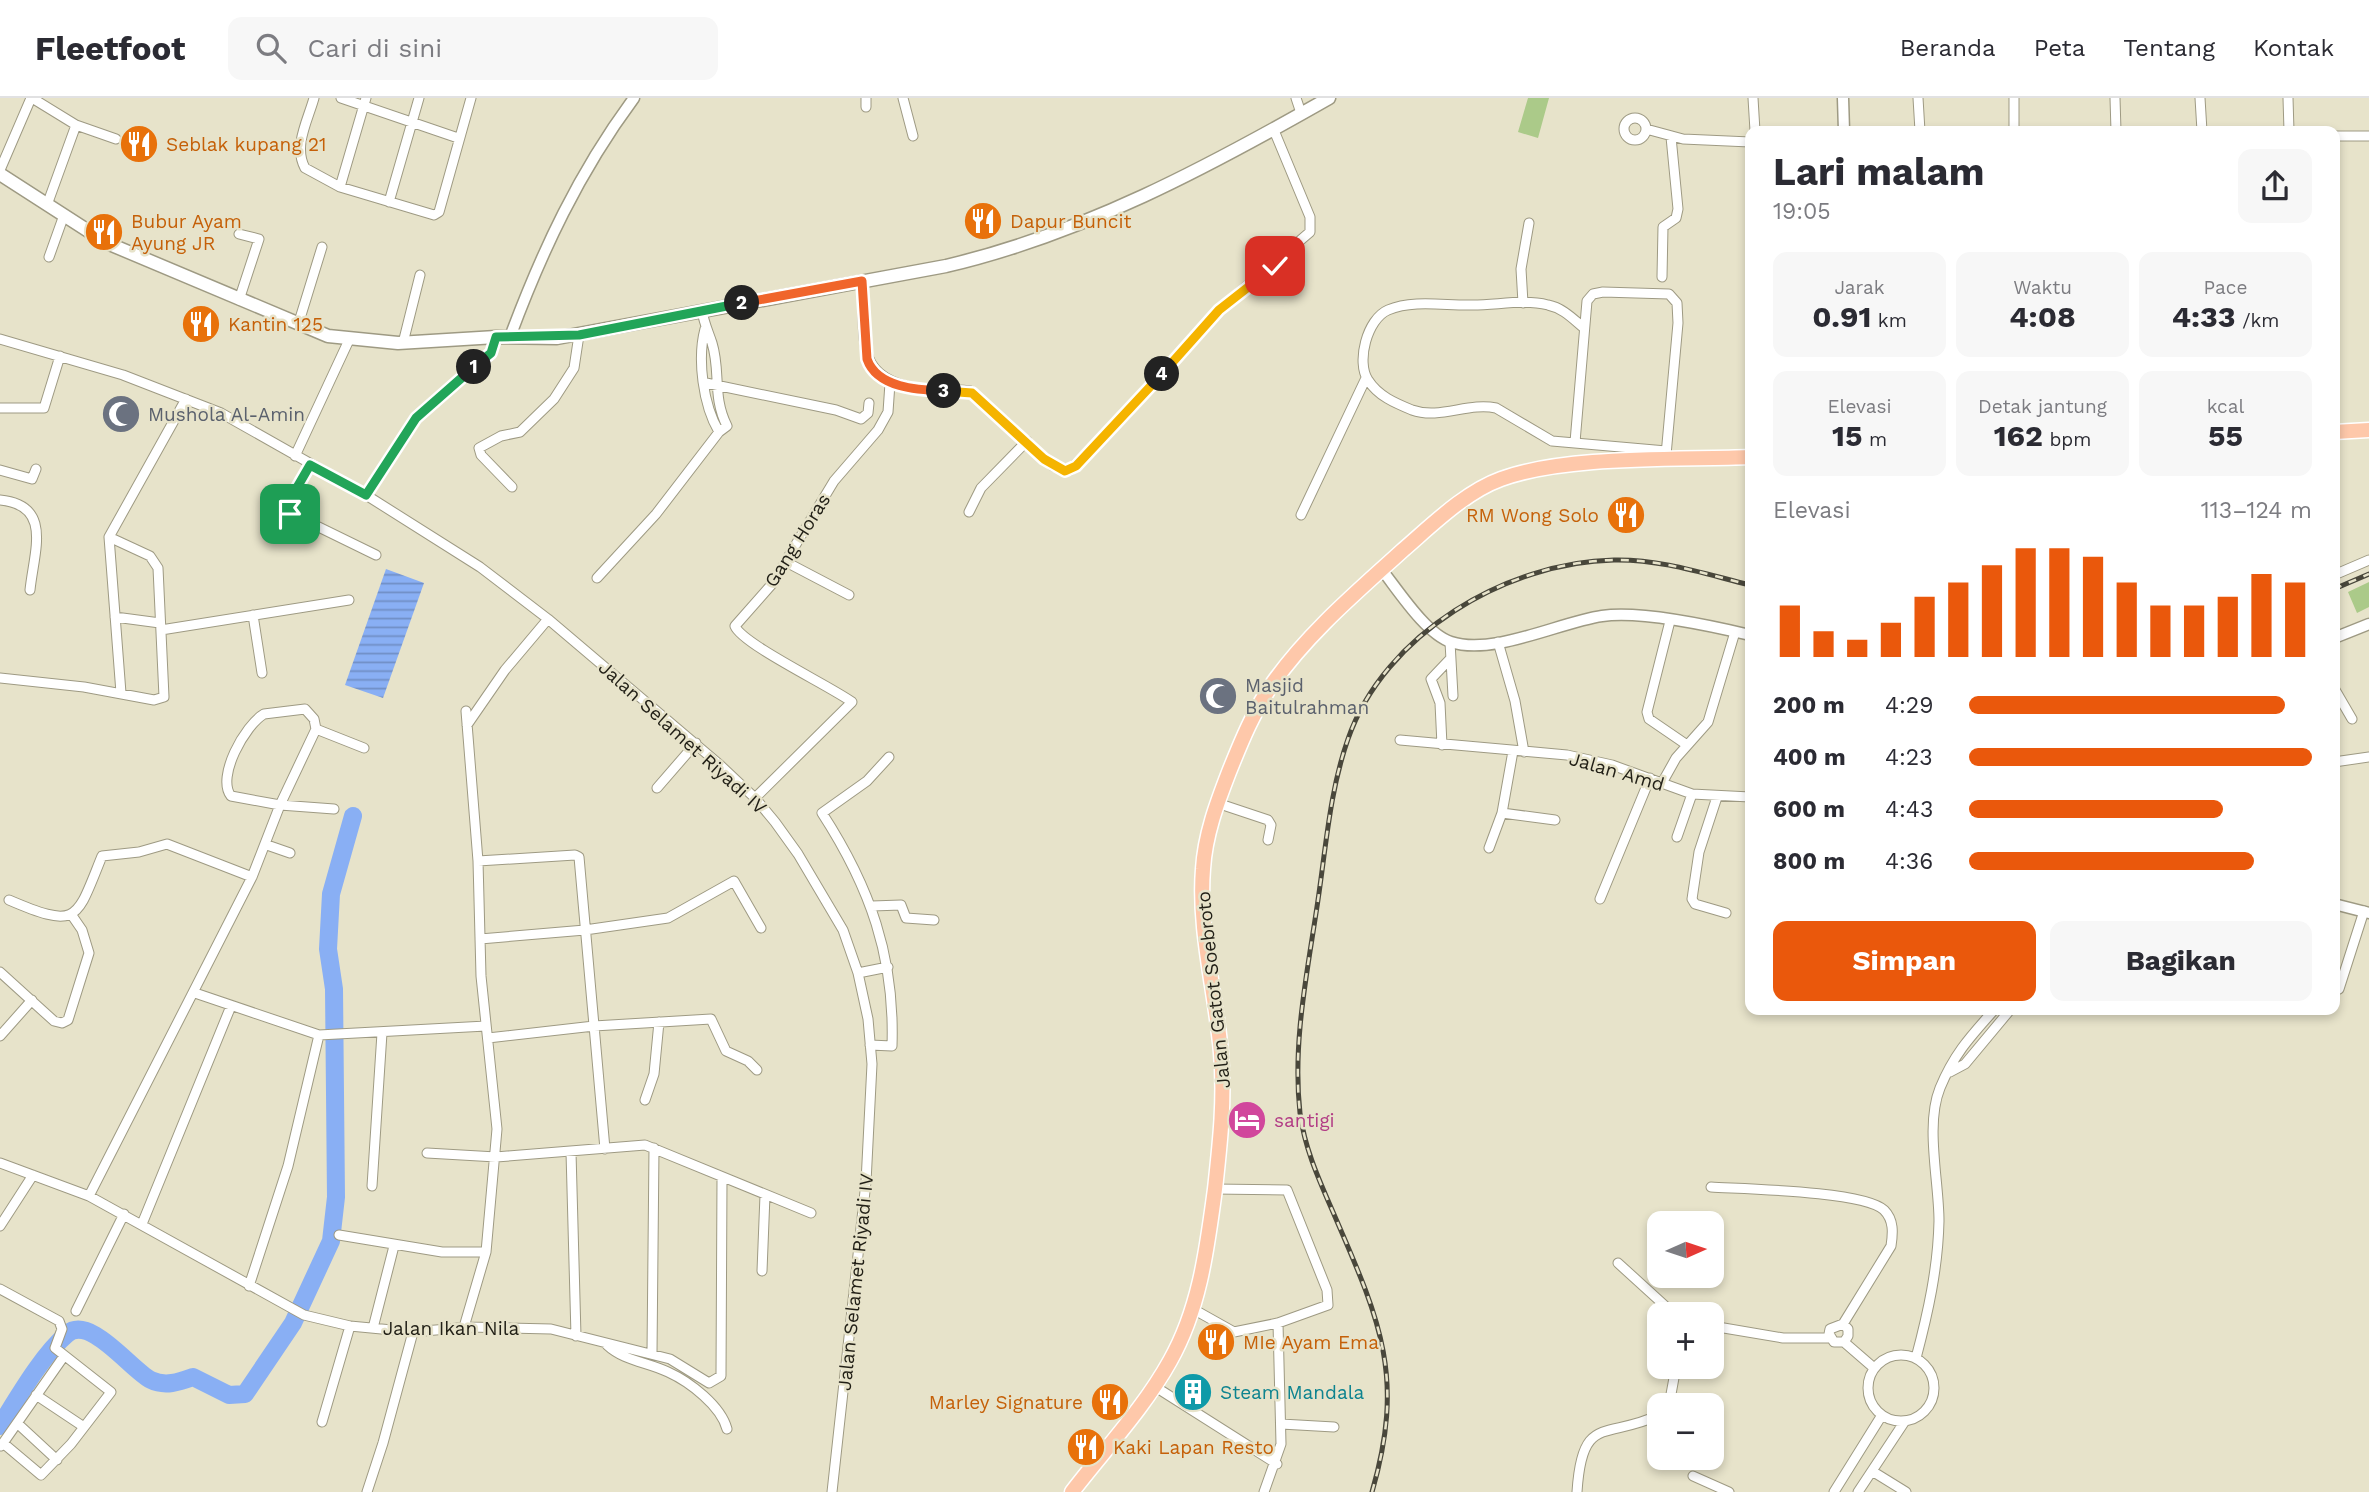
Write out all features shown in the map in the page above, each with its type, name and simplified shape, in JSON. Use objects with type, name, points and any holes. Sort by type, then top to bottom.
[{"type":"main road","points":[[0,172],[47,205],[116,247],[328,337],[403,343],[579,335],[946,266],[1011,247],[1163,188],[1329,98]]},
{"type":"main road","points":[[2340,432],[2369,431]]},
{"type":"main road","name":"Jalan Gatot Soebroto","points":[[1072,1492],[1154,1386],[1171,1360],[1193,1309],[1210,1233],[1224,1095],[1202,880],[1206,844],[1217,803],[1251,722],[1272,685],[1290,661],[1382,570],[1465,500],[1500,479],[1574,465],[1666,456],[1745,457]]},
{"type":"street","points":[[0,172],[32,98],[76,125],[116,139]]},
{"type":"street","points":[[314,98],[301,141],[304,168],[340,187],[429,214],[438,214],[471,98]]},
{"type":"street","points":[[341,98],[365,102],[412,123],[458,138]]},
{"type":"street","points":[[389,202],[419,98]]},
{"type":"street","points":[[510,337],[561,214],[604,140],[634,98]]},
{"type":"street","points":[[904,98],[913,136]]},
{"type":"street","points":[[1296,98],[1301,113]]},
{"type":"street","points":[[1753,98],[1755,126]]},
{"type":"street","points":[[1843,98],[1844,126]]},
{"type":"street","points":[[1918,98],[1920,126]]},
{"type":"street","points":[[2014,98],[2014,126]]},
{"type":"street","points":[[2115,98],[2116,126]]},
{"type":"street","points":[[2200,98],[2202,126]]},
{"type":"street","points":[[2288,98],[2290,126]]},
{"type":"street","points":[[340,187],[365,102]]},
{"type":"street","points":[[47,205],[76,125]]},
{"type":"street","points":[[862,281],[867,359],[872,368],[890,383],[925,390],[970,391],[1061,470],[1076,466],[1219,310],[1310,232],[1310,217],[1273,128]]},
{"type":"street","points":[[1646,130],[1671,137],[1745,142]]},
{"type":"street","points":[[2340,136],[2369,136]]},
{"type":"street","points":[[1662,277],[1663,227],[1676,218],[1678,209],[1671,137]]},
{"type":"street","points":[[49,257],[64,215]]},
{"type":"street","points":[[1523,303],[1522,258],[1529,223]]},
{"type":"street","points":[[239,234],[259,239],[239,300]]},
{"type":"street","points":[[298,325],[322,247]]},
{"type":"street","points":[[403,343],[420,275]]},
{"type":"street","points":[[1366,378],[1378,392],[1414,411],[1441,412],[1487,406],[1496,408],[1552,441],[1666,456],[1678,323],[1675,298],[1665,294],[1593,294],[1587,302],[1575,442]]},
{"type":"street","points":[[1301,515],[1366,378],[1366,340],[1371,325],[1389,309],[1430,304],[1523,303],[1557,307],[1584,328]]},
{"type":"street","points":[[597,578],[656,514],[719,432],[727,426],[711,385],[712,343],[705,329],[702,311]]},
{"type":"street","points":[[512,487],[481,455],[479,448],[501,436],[520,432],[554,399],[574,368],[579,335]]},
{"type":"street","points":[[366,495],[416,418],[491,353],[496,337]]},
{"type":"street","name":"Jalan Selamet Riyadi IV","points":[[0,339],[60,356],[186,399],[221,414],[366,495],[480,567],[548,619],[696,743],[755,798],[798,854],[843,930],[858,973],[870,1045],[871,1118],[866,1182],[832,1492]]},
{"type":"street","points":[[295,456],[349,340]]},
{"type":"street","points":[[0,408],[44,408],[60,356]]},
{"type":"street","name":"Gang Horas","points":[[755,798],[852,702],[820,680],[762,650],[735,628],[786,562],[823,495],[882,424],[890,403],[890,383]]},
{"type":"street","points":[[711,385],[836,410],[860,419],[868,413],[869,403]]},
{"type":"street","points":[[121,692],[109,537],[186,399]]},
{"type":"street","points":[[969,512],[981,488],[1027,441]]},
{"type":"street","points":[[310,465],[288,503],[288,512],[376,555]]},
{"type":"street","points":[[0,470],[32,479],[36,469]]},
{"type":"street","points":[[0,500],[29,509],[34,516],[36,528],[30,590]]},
{"type":"street","points":[[0,678],[121,692],[154,700],[164,696],[155,562],[150,556],[109,537]]},
{"type":"street","points":[[2340,572],[2369,559]]},
{"type":"street","points":[[786,562],[849,594]]},
{"type":"street","points":[[1382,570],[1430,628],[1450,642],[1497,642],[1603,615],[1670,621],[1745,634]]},
{"type":"street","points":[[115,617],[160,626],[349,600]]},
{"type":"street","points":[[253,615],[262,673]]},
{"type":"street","points":[[467,725],[505,670],[548,619]]},
{"type":"street","points":[[1670,621],[1647,712],[1649,719],[1686,745]]},
{"type":"street","points":[[2340,636],[2369,624]]},
{"type":"street","points":[[1662,783],[1686,745],[1697,738],[1708,722],[1735,632]]},
{"type":"street","points":[[1450,642],[1453,696]]},
{"type":"street","points":[[1497,642],[1515,701],[1524,752]]},
{"type":"street","points":[[1442,745],[1440,703],[1431,679],[1450,659]]},
{"type":"street","points":[[2340,698],[2352,719]]},
{"type":"street","points":[[89,1196],[252,877],[281,805],[316,729],[314,719],[305,709],[264,714],[253,722],[233,756],[226,784],[229,793],[281,805],[334,809]]},
{"type":"street","points":[[464,1327],[486,1252],[496,1157],[496,1104],[486,1026],[478,861],[466,712]]},
{"type":"street","points":[[316,729],[364,748]]},
{"type":"street","name":"Jalan Amd","points":[[1400,740],[1567,755],[1612,765],[1692,794],[1745,797]]},
{"type":"street","points":[[657,788],[696,743]]},
{"type":"street","points":[[1489,848],[1502,813],[1513,751]]},
{"type":"street","points":[[870,1045],[892,1046],[894,1002],[888,967],[872,906],[844,847],[822,813],[867,781],[890,757]]},
{"type":"street","points":[[2340,761],[2369,757]]},
{"type":"street","points":[[1601,899],[1650,778]]},
{"type":"street","points":[[1677,837],[1692,794]]},
{"type":"street","points":[[1717,797],[1699,852],[1692,899],[1695,904],[1726,914]]},
{"type":"street","points":[[1217,803],[1268,820],[1271,825],[1268,840]]},
{"type":"street","points":[[1502,813],[1555,820]]},
{"type":"street","points":[[9,900],[50,917],[71,914],[84,902],[105,855],[139,852],[167,844],[252,877]]},
{"type":"street","points":[[267,845],[290,853]]},
{"type":"street","points":[[478,861],[577,855],[605,1149]]},
{"type":"street","points":[[480,939],[584,930],[668,918],[734,881],[761,928]]},
{"type":"street","points":[[872,906],[901,905],[906,918],[934,920]]},
{"type":"street","points":[[2340,905],[2367,912],[2340,986]]},
{"type":"street","points":[[0,972],[54,1021],[62,1023],[68,1020],[89,953],[82,930],[71,914]]},
{"type":"street","points":[[858,973],[888,967]]},
{"type":"street","points":[[195,993],[326,1035],[486,1026]]},
{"type":"street","points":[[0,1036],[32,1000]]},
{"type":"street","points":[[142,1224],[231,1006]]},
{"type":"street","points":[[1916,1358],[1937,1263],[1939,1220],[1934,1114],[1940,1088],[1950,1072],[1955,1054],[1990,1015]]},
{"type":"street","points":[[1950,1072],[1965,1064],[2006,1015]]},
{"type":"street","points":[[488,1038],[594,1026],[711,1019],[726,1051],[748,1061],[757,1070]]},
{"type":"street","points":[[645,1100],[653,1074],[659,1022]]},
{"type":"street","points":[[372,1186],[382,1033]]},
{"type":"street","points":[[249,1286],[326,1035]]},
{"type":"street","points":[[427,1153],[496,1157],[635,1145],[654,1148],[722,1179],[811,1213]]},
{"type":"street","points":[[652,1353],[654,1148]]},
{"type":"street","points":[[571,1152],[576,1336]]},
{"type":"street","name":"Jalan Ikan Nila","points":[[0,1163],[89,1196],[304,1315],[350,1326],[413,1332],[464,1327],[551,1329],[652,1353],[679,1363],[708,1382],[719,1379],[722,1179]]},
{"type":"street","points":[[0,1226],[33,1175]]},
{"type":"street","points":[[1711,1187],[1855,1198],[1884,1209],[1891,1220],[1894,1233],[1891,1246],[1843,1324]]},
{"type":"street","points":[[1193,1309],[1234,1332],[1278,1324],[1326,1308],[1329,1300],[1328,1290],[1287,1190],[1214,1189]]},
{"type":"street","points":[[762,1271],[765,1195]]},
{"type":"street","points":[[76,1311],[124,1214]]},
{"type":"street","points":[[340,1235],[443,1252],[486,1252]]},
{"type":"street","points":[[373,1328],[394,1246]]},
{"type":"street","points":[[1618,1263],[1661,1302]]},
{"type":"street","points":[[0,1289],[61,1324],[61,1332],[54,1345],[111,1392],[57,1460],[41,1475],[1,1445],[62,1354]]},
{"type":"street","points":[[1264,1492],[1277,1464],[1281,1444],[1278,1324]]},
{"type":"street","points":[[1830,1338],[1833,1325],[1843,1324]]},
{"type":"street","points":[[1843,1324],[1848,1333],[1844,1342]]},
{"type":"street","points":[[322,1422],[350,1326]]},
{"type":"street","points":[[1724,1328],[1783,1338],[1830,1338],[1839,1343],[1844,1342],[1874,1368]]},
{"type":"street","points":[[367,1492],[413,1332]]},
{"type":"street","points":[[606,1344],[624,1357],[681,1379],[719,1412],[727,1429]]},
{"type":"street","points":[[1901,1354],[1916,1358],[1932,1378],[1934,1391],[1929,1405],[1919,1416],[1905,1421],[1882,1415],[1871,1402],[1869,1393],[1868,1384],[1874,1368],[1886,1358],[1901,1354]]},
{"type":"street","points":[[1154,1386],[1277,1464]]},
{"type":"street","points":[[36,1395],[84,1427]]},
{"type":"street","points":[[1834,1492],[1882,1415]]},
{"type":"street","points":[[1577,1492],[1582,1456],[1590,1439],[1597,1432],[1647,1421]]},
{"type":"street","points":[[1858,1492],[1905,1421]]},
{"type":"street","points":[[17,1423],[57,1460]]},
{"type":"street","points":[[1281,1424],[1335,1427]]},
{"type":"street","points":[[1872,1471],[1906,1492]]},
{"type":"street","points":[[1693,1476],[1729,1492]]},
{"type":"green space","points":[[1528,98],[1549,98],[1538,138],[1518,132]]},
{"type":"green space","points":[[2369,582],[2369,607],[2357,613],[2348,592]]},
{"type":"water","points":[[386,569],[424,583],[383,698],[345,685]]},
{"type":"waterway","points":[[0,1426],[48,1353],[67,1334],[76,1330],[87,1331],[98,1337],[151,1380],[167,1383],[193,1377],[229,1395],[245,1394],[293,1323],[331,1241],[336,1197],[334,989],[328,949],[331,894],[353,816]]},
{"type":"railway","points":[[1372,1492],[1387,1416],[1383,1352],[1365,1290],[1310,1154],[1302,1127],[1298,1086],[1306,979],[1333,798],[1348,739],[1365,701],[1390,667],[1420,637],[1454,611],[1492,590],[1532,574],[1573,564],[1631,560],[1683,568],[1745,584]]},
{"type":"railway","points":[[2340,586],[2369,574]]},
{"type":"place","name":"Seblak kupang 21","points":[[139,144]]},
{"type":"place","name":"Dapur Buncit","points":[[983,221]]},
{"type":"place","name":"Bubur Ayam Ayung JR","points":[[104,232]]},
{"type":"place","name":"Kantin 125","points":[[201,324]]},
{"type":"place","name":"Mushola Al-Amin","points":[[121,414]]},
{"type":"place","name":"RM Wong Solo","points":[[1626,515]]},
{"type":"place","name":"Masjid Baitulrahman","points":[[1218,696]]},
{"type":"place","name":"santigi","points":[[1247,1120]]},
{"type":"place","name":"MIe Ayam Ema","points":[[1216,1342]]},
{"type":"place","name":"Steam Mandala","points":[[1193,1392]]},
{"type":"place","name":"Marley Signature","points":[[1110,1402]]},
{"type":"place","name":"Kaki Lapan Resto","points":[[1086,1447]]},
{"type":"route","points":[[290,514],[288,503],[310,465],[366,495],[416,418],[440,394],[491,353],[496,337],[557,338],[579,335],[862,281],[867,359],[875,372],[890,383],[925,390],[962,390],[972,393],[1044,459],[1061,470],[1070,470],[1126,414],[1219,310],[1275,266]]}]
